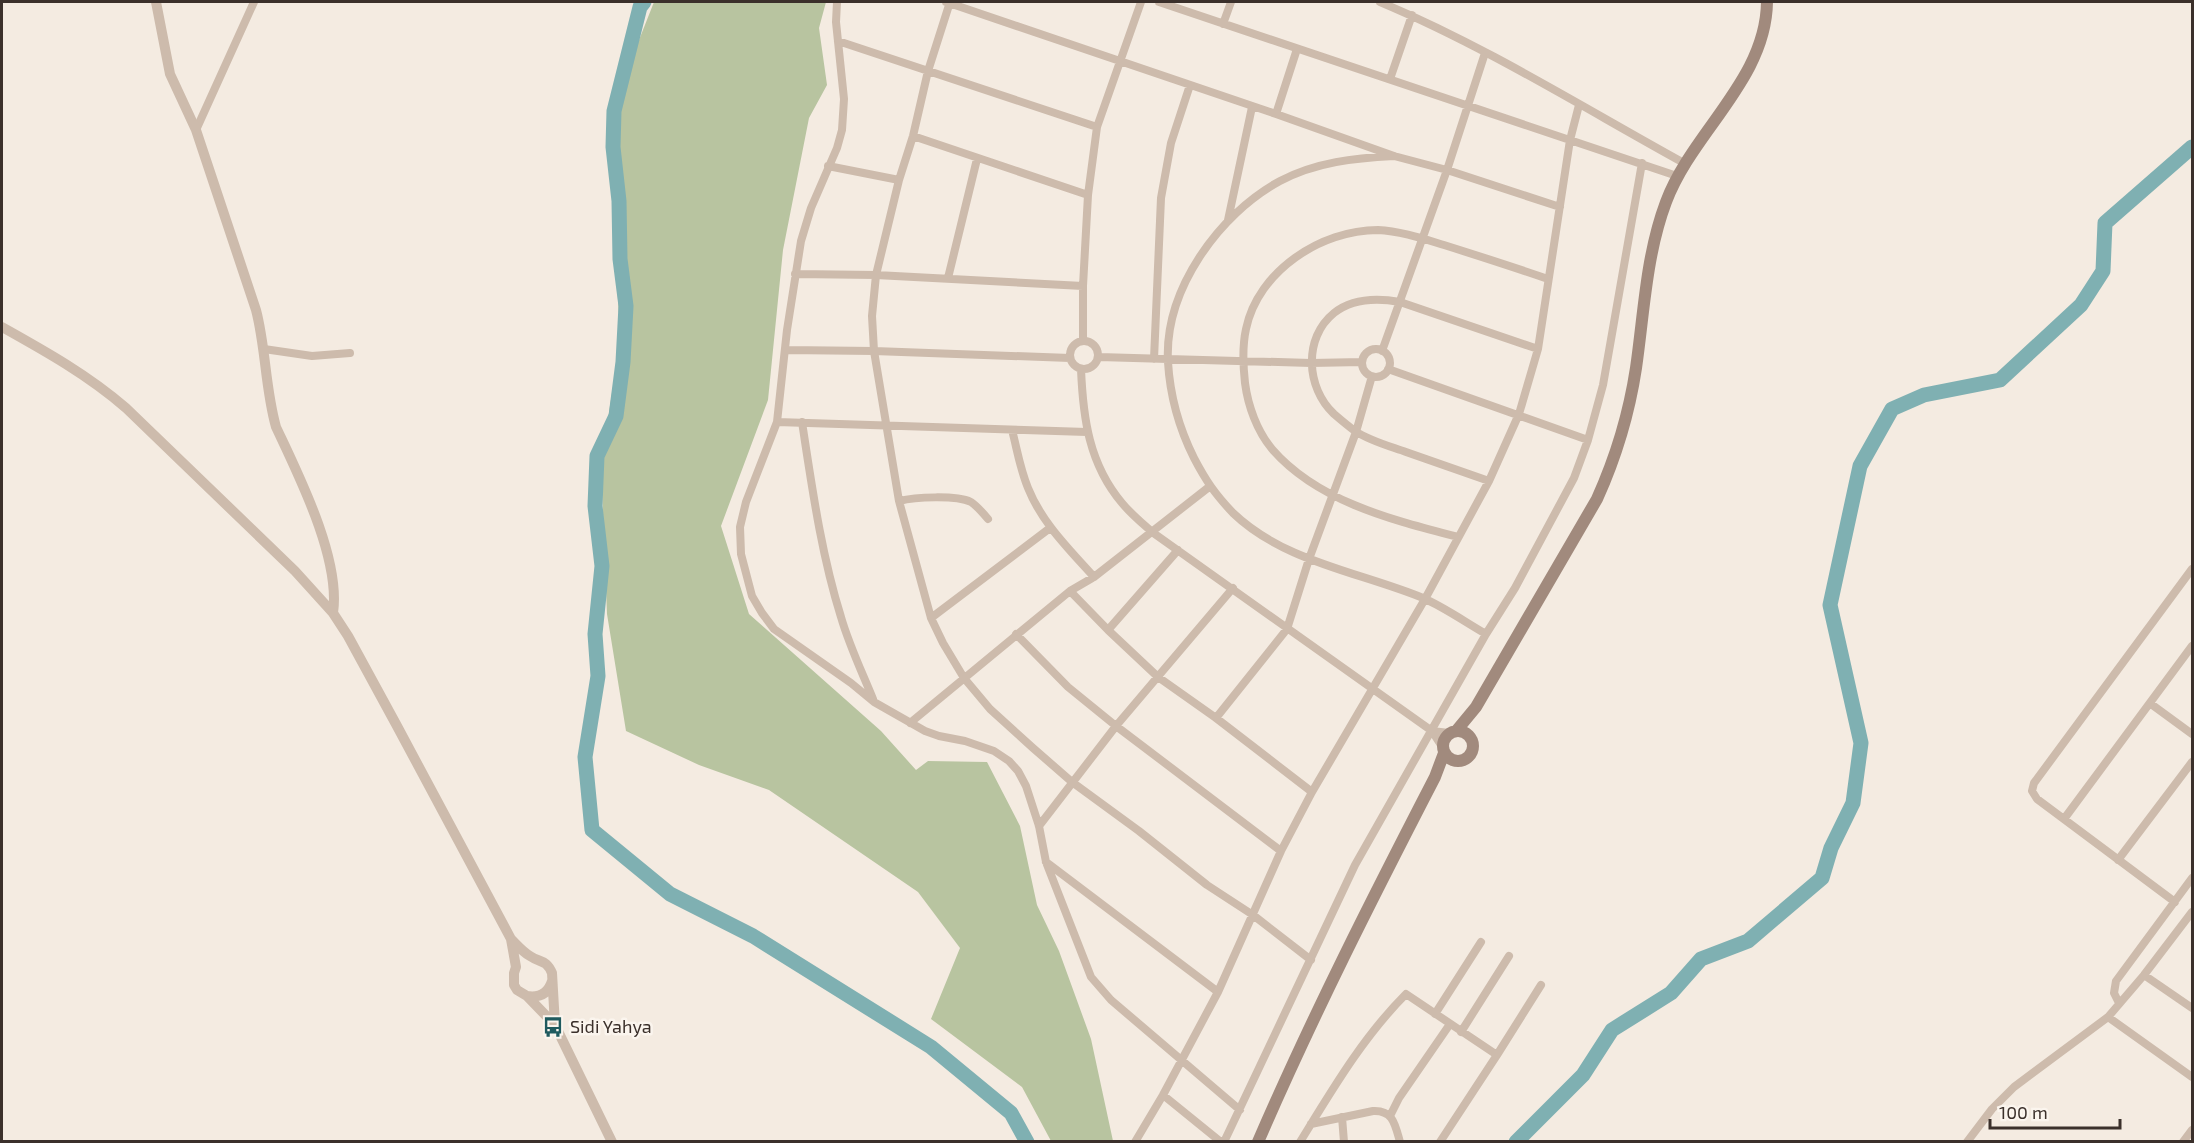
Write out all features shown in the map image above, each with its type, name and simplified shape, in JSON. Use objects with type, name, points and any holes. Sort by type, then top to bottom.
[{"type":"main road","points":[[1258,1142],[1350,941],[1435,777],[1444,740],[1476,707],[1597,499],[1608,476],[1622,433],[1636,370],[1651,259],[1665,203],[1684,163],[1753,60],[1763,35],[1767,2]]},
{"type":"main road","points":[[1443,751],[1449,758],[1456,761],[1462,761],[1471,754],[1476,707]]},
{"type":"main road","points":[[1453,732],[1463,731],[1472,738]]},
{"type":"main road","points":[[1435,777],[1456,761]]},
{"type":"street","points":[[156,2],[170,74],[196,130],[256,310],[264,349],[266,382],[276,427],[313,510],[332,577],[333,613]]},
{"type":"street","points":[[196,130],[254,2]]},
{"type":"street","points":[[837,2],[844,113],[837,148],[811,208],[795,274],[777,422],[746,502],[740,527],[741,554],[752,596],[774,629],[874,702],[910,723],[939,736],[965,741],[994,751],[1009,760],[1026,786],[1039,826],[1046,862],[1090,977],[1111,1000],[1240,1110]]},
{"type":"street","points":[[1311,960],[1253,915],[1207,885],[1072,782],[990,709],[964,678],[931,618],[899,501],[874,351],[872,316],[876,275],[899,180],[914,136],[928,71],[948,2],[1395,156],[1447,170],[1560,207]]},
{"type":"street","points":[[1083,341],[1083,286],[1088,195],[1097,126],[1141,2]]},
{"type":"street","points":[[1159,2],[1677,176]]},
{"type":"street","points":[[1223,24],[1231,2]]},
{"type":"street","points":[[1380,2],[1412,15],[1485,53],[1684,163]]},
{"type":"street","points":[[1390,79],[1412,15]]},
{"type":"street","points":[[838,41],[1097,126]]},
{"type":"street","points":[[1276,114],[1297,49]]},
{"type":"street","points":[[1383,351],[1447,170],[1485,53]]},
{"type":"street","points":[[1154,359],[1161,198],[1171,143],[1190,85]]},
{"type":"street","points":[[1135,1142],[1183,1060],[1218,992],[1281,851],[1312,792],[1425,598],[1489,481],[1519,414],[1538,349],[1570,140],[1579,105]]},
{"type":"street","points":[[1228,220],[1252,107]]},
{"type":"street","points":[[914,136],[1088,195]]},
{"type":"street","points":[[1395,156],[1352,158],[1320,165],[1291,176],[1256,196],[1228,220],[1199,257],[1182,291],[1172,325],[1168,360],[1178,417],[1185,440],[1209,487],[1234,514],[1255,531],[1309,559],[1425,598],[1486,634]]},
{"type":"street","points":[[948,278],[977,159]]},
{"type":"street","points":[[1163,1095],[1223,1142],[1355,865],[1562,502],[1588,440],[1603,384],[1642,163]]},
{"type":"street","points":[[828,166],[899,180]]},
{"type":"street","points":[[1458,537],[1351,504],[1308,479],[1271,448],[1251,411],[1246,393],[1242,361],[1246,327],[1256,301],[1280,269],[1308,248],[1336,237],[1379,230],[1422,239],[1548,279]]},
{"type":"street","points":[[795,274],[876,275],[1083,286]]},
{"type":"street","points":[[1489,481],[1356,432],[1324,404],[1316,390],[1311,363],[1314,346],[1321,328],[1334,313],[1348,305],[1380,299],[1400,302],[1538,349]]},
{"type":"street","points":[[2,327],[65,363],[106,391],[126,408],[295,571],[333,613],[398,726],[511,939],[516,967],[514,984],[517,990],[527,996],[555,1025],[612,1142]]},
{"type":"street","points":[[1083,341],[1096,347],[1098,357],[1093,367],[1081,369],[1074,365],[1070,358],[1075,345],[1083,341]]},
{"type":"street","points":[[264,349],[312,356],[350,353]]},
{"type":"street","points":[[786,350],[1070,358]]},
{"type":"street","points":[[1369,351],[1383,351],[1389,359],[1388,369],[1382,375],[1372,376],[1364,371],[1362,362],[1369,351]]},
{"type":"street","points":[[1098,357],[1311,363],[1362,362]]},
{"type":"street","points":[[1081,369],[1087,432],[1104,478],[1122,504],[1152,532],[1432,731],[1443,751]]},
{"type":"street","points":[[1388,369],[1588,440]]},
{"type":"street","points":[[1216,718],[1287,628],[1309,559],[1356,432],[1372,376]]},
{"type":"street","points":[[777,422],[1087,432]]},
{"type":"street","points":[[802,422],[816,517],[838,608],[874,702]]},
{"type":"street","points":[[1012,430],[1027,485],[1050,528],[1094,577]]},
{"type":"street","points":[[910,723],[1070,591],[1094,577],[1209,487]]},
{"type":"street","points":[[899,501],[940,497],[969,501],[988,519]]},
{"type":"street","points":[[931,618],[1050,528]]},
{"type":"street","points":[[1108,630],[1178,550]]},
{"type":"street","points":[[2175,902],[2037,799],[2032,791],[2034,783],[2193,569]]},
{"type":"street","points":[[1039,826],[1116,726],[1233,588]]},
{"type":"street","points":[[1070,591],[1158,677],[1216,718],[1312,792]]},
{"type":"street","points":[[1016,634],[1068,687],[1281,851]]},
{"type":"street","points":[[2064,819],[2193,646]]},
{"type":"street","points":[[2151,704],[2193,734]]},
{"type":"street","points":[[1432,731],[1453,732]]},
{"type":"street","points":[[2118,860],[2193,762]]},
{"type":"street","points":[[1046,862],[1218,992]]},
{"type":"street","points":[[2119,1003],[2114,993],[2116,981],[2193,878]]},
{"type":"street","points":[[1967,1142],[1992,1109],[2014,1087],[2108,1017],[2193,912]]},
{"type":"street","points":[[511,939],[532,958],[545,962],[552,973],[555,1025]]},
{"type":"street","points":[[1436,1014],[1480,942]]},
{"type":"street","points":[[1461,1032],[1509,956]]},
{"type":"street","points":[[516,967],[526,959],[532,958]]},
{"type":"street","points":[[2144,975],[2193,1008]]},
{"type":"street","points":[[527,996],[540,996],[550,987],[552,980]]},
{"type":"street","points":[[1440,1142],[1541,986]]},
{"type":"street","points":[[1300,1142],[1375,1027],[1406,994],[1497,1055]]},
{"type":"street","points":[[2108,1017],[2193,1077]]},
{"type":"street","points":[[1390,1116],[1399,1098],[1450,1024]]},
{"type":"street","points":[[1311,1124],[1372,1111],[1382,1111],[1390,1116],[1400,1142]]},
{"type":"street","points":[[1342,1117],[1344,1142]]},
{"type":"street","points":[[2184,1142],[2193,1130]]},
{"type":"green space","points":[[654,2],[826,2],[819,28],[827,85],[809,118],[783,250],[768,400],[721,526],[749,614],[881,731],[916,770],[928,761],[987,762],[1020,826],[1037,905],[1059,951],[1091,1039],[1113,1141],[1051,1141],[1022,1087],[931,1019],[960,948],[918,892],[769,790],[699,765],[626,731],[607,614],[601,464],[620,341],[609,116]]},
{"type":"waterway","points":[[644,2],[640,7],[614,111],[613,147],[619,201],[620,259],[626,306],[623,362],[616,416],[597,456],[595,506],[602,566],[595,634],[598,676],[585,757],[592,830],[670,894],[753,936],[931,1047],[1011,1113],[1027,1142]]},
{"type":"waterway","points":[[1516,1142],[1583,1075],[1612,1030],[1671,993],[1701,959],[1748,941],[1822,878],[1831,848],[1853,803],[1861,743],[1830,605],[1860,466],[1892,409],[1924,395],[2000,380],[2081,305],[2103,271],[2105,223],[2192,147]]},
{"type":"place","name":"Sidi Yahya","points":[[553,1027]]}]
